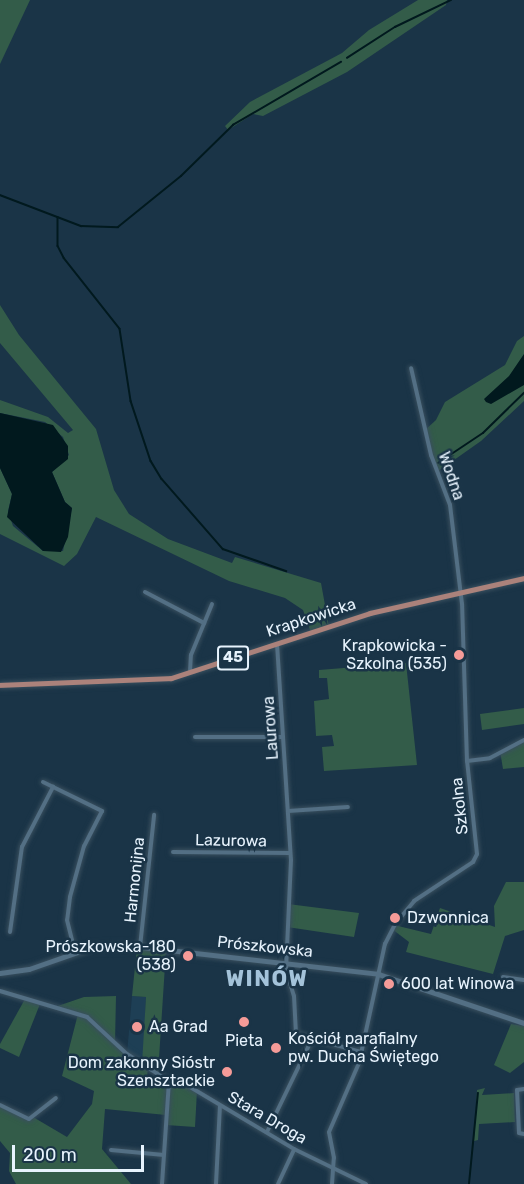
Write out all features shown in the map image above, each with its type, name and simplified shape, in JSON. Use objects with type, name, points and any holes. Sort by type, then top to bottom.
[{"type":"main road","name":"Krapkowicka","points":[[0,685],[150,681],[190,673],[370,613],[524,578]]},
{"type":"main road","name":"Prószkowska","points":[[0,973],[29,969],[75,952],[101,946],[140,947],[378,974],[524,1023]]},
{"type":"street","name":"Wodna","points":[[411,368],[430,455],[448,498],[460,592]]},
{"type":"street","points":[[145,592],[204,623]]},
{"type":"street","name":"Szkolna","points":[[378,974],[385,944],[405,910],[476,857],[467,761],[460,592]]},
{"type":"street","points":[[190,673],[188,664],[212,604]]},
{"type":"street","name":"Laurowa","points":[[277,644],[290,853],[286,963],[296,1034],[312,1039]]},
{"type":"street","points":[[195,737],[283,737]]},
{"type":"street","points":[[467,761],[490,758],[524,740]]},
{"type":"street","points":[[43,782],[102,811],[84,846],[72,887],[68,920],[75,952]]},
{"type":"street","points":[[10,932],[22,847],[54,787]]},
{"type":"street","points":[[288,811],[348,807]]},
{"type":"street","name":"Harmonijna","points":[[140,947],[154,815]]},
{"type":"street","name":"Lazurowa","points":[[172,852],[290,853]]},
{"type":"street","points":[[332,1184],[334,1166],[330,1128],[361,1052],[378,974]]},
{"type":"street","points":[[503,977],[524,980]]},
{"type":"street","name":"Stara Droga","points":[[0,991],[87,1017],[127,1054],[169,1082],[180,1081],[294,1149],[334,1166],[366,1184]]},
{"type":"street","points":[[267,1132],[312,1039],[361,1052]]},
{"type":"street","points":[[162,1184],[169,1082]]},
{"type":"street","points":[[524,1089],[517,1090],[519,1133],[524,1134]]},
{"type":"street","points":[[0,1105],[29,1119],[56,1098]]},
{"type":"street","points":[[216,1184],[220,1105]]},
{"type":"street","points":[[279,1184],[294,1149]]},
{"type":"street","points":[[111,1150],[164,1155]]},
{"type":"shaded area","points":[[524,354],[524,385],[491,404],[486,402],[484,399],[509,376]]},
{"type":"shaded area","points":[[0,413],[53,425],[68,446],[68,459],[52,472],[65,502],[72,508],[68,537],[61,552],[43,551],[7,517],[12,494],[0,468]]},
{"type":"shaded area","points":[[132,996],[146,997],[143,1065],[127,1054]]},
{"type":"green space","points":[[0,0],[30,0],[0,64]]},
{"type":"green space","points":[[418,0],[447,0],[446,5],[347,72],[263,116],[253,114],[228,130],[225,126],[250,102],[342,53],[369,30]]},
{"type":"green space","points":[[0,305],[19,335],[96,429],[114,490],[129,514],[168,539],[232,563],[235,557],[321,583],[329,627],[311,633],[303,610],[285,598],[229,581],[96,517],[77,554],[64,566],[0,534],[0,468],[12,494],[8,511],[13,526],[43,551],[63,551],[72,508],[65,502],[52,472],[69,455],[63,437],[45,422],[0,413],[0,400],[48,417],[68,433],[73,430],[0,343]]},
{"type":"green space","points":[[524,336],[524,401],[481,441],[437,472],[424,431],[436,420],[445,402],[505,365],[517,341]]},
{"type":"green space","points":[[406,663],[417,765],[324,771],[322,747],[334,746],[332,735],[316,736],[314,701],[329,699],[327,678],[319,678],[319,670]]},
{"type":"green space","points":[[524,708],[524,724],[482,730],[480,714]]},
{"type":"green space","points":[[524,740],[524,767],[503,769],[500,751]]},
{"type":"green space","points":[[506,882],[524,882],[524,930],[505,936],[493,974],[406,952],[409,942],[392,929],[394,925],[431,934],[440,908],[495,927],[494,906]]},
{"type":"green space","points":[[288,904],[359,913],[354,937],[287,927]]},
{"type":"green space","points":[[137,947],[166,950],[158,1074],[148,1068],[147,1078],[180,1081],[197,1091],[195,1127],[166,1125],[166,1115],[105,1109],[102,1149],[131,1184],[16,1184],[9,1171],[10,1153],[0,1141],[0,1105],[25,1118],[33,1117],[67,1137],[92,1104],[94,1091],[62,1076],[78,1014],[52,1008],[84,997],[116,996],[115,1043],[142,1064],[146,997],[132,996]]},
{"type":"green space","points":[[25,999],[40,1004],[19,1057],[0,1048],[0,1044]]},
{"type":"green space","points":[[511,1024],[524,1026],[524,1062],[510,1073],[494,1065]]},
{"type":"green space","points":[[485,1088],[482,1095],[514,1093],[515,1122],[479,1124],[478,1140],[474,1141],[477,1090]]},
{"type":"waterway","points":[[347,58],[395,27],[451,0]]},
{"type":"waterway","points":[[0,195],[81,226],[118,227],[181,176],[233,125],[341,62]]},
{"type":"waterway","points":[[58,217],[58,246],[64,258],[120,329],[131,401],[151,461],[162,479],[223,549],[286,571]]},
{"type":"waterway","points":[[438,463],[483,433],[524,393]]},
{"type":"waterway","points":[[469,1184],[478,1093]]},
{"type":"place","name":"Krapkowicka - Szkolna (535)","points":[[459,655]]},
{"type":"place","name":"Dzwonnica","points":[[395,918]]},
{"type":"place","name":"Prószkowska-180 (538)","points":[[188,956]]},
{"type":"place","name":"600 lat Winowa","points":[[389,984]]},
{"type":"place","name":"Pieta","points":[[244,1022]]},
{"type":"place","name":"Aa Grad","points":[[137,1027]]},
{"type":"place","name":"Kościół parafialny pw. Ducha Świętego","points":[[276,1048]]},
{"type":"place","name":"Dom zakonny Sióstr Szensztackie","points":[[227,1072]]},
{"type":"district","name":"WINÓW","points":[[267,979]]}]
